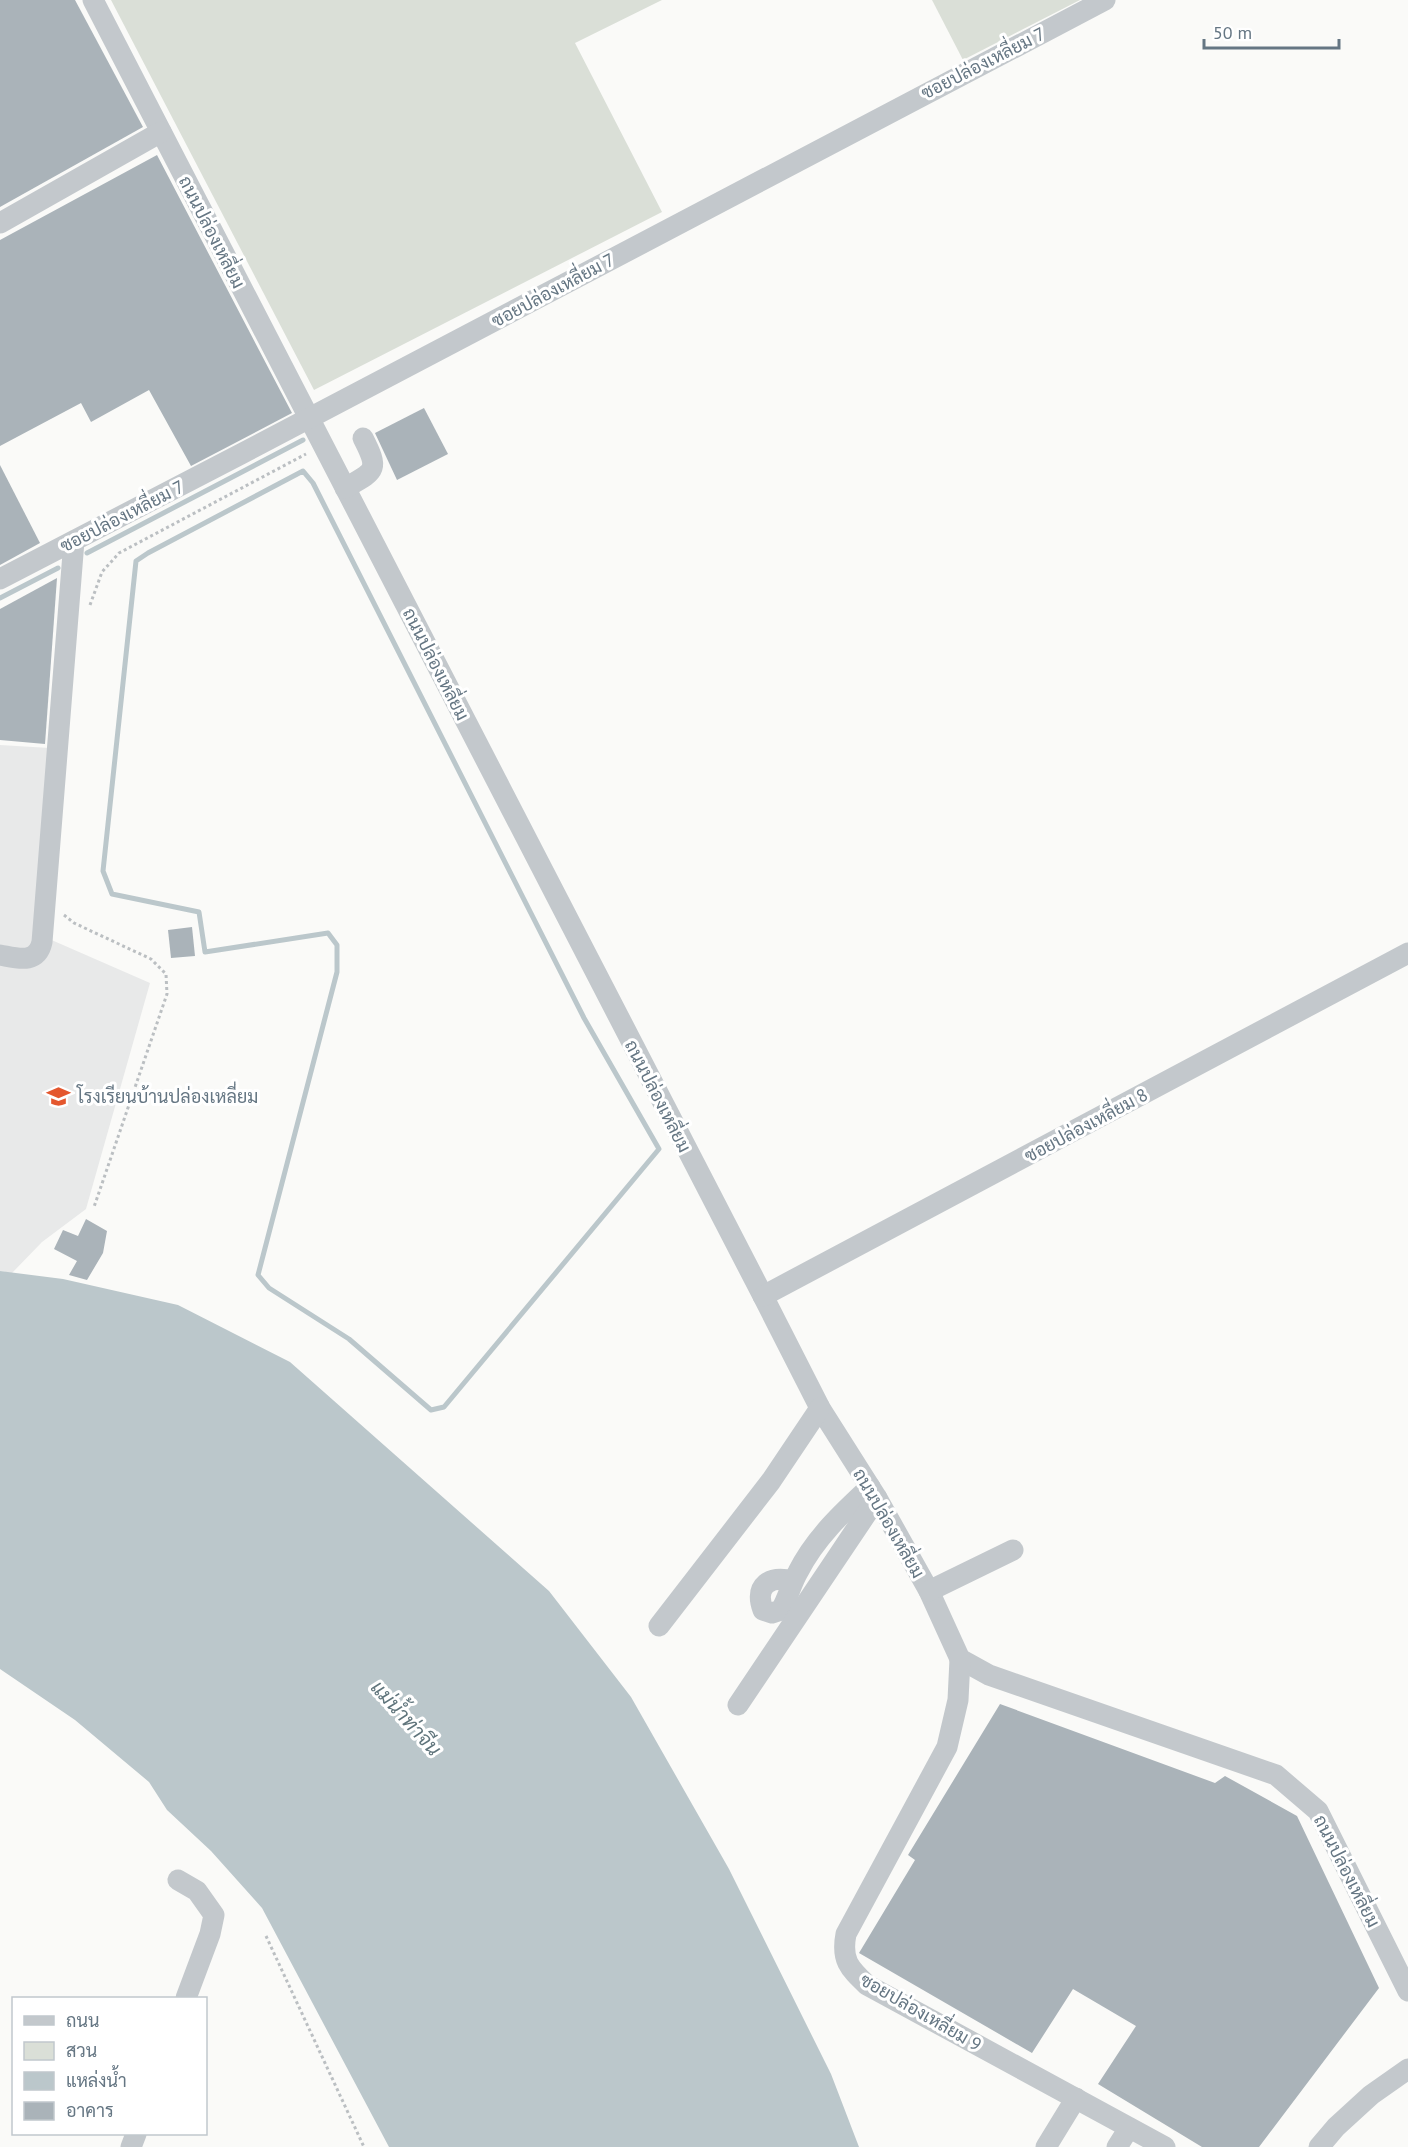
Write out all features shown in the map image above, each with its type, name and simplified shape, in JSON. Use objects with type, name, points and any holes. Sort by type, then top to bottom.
[{"type":"street","name":"ถนนปล่องเหลี่ยม","points":[[93,0],[820,1408],[874,1492],[929,1591],[960,1659],[989,1675],[1276,1775],[1318,1811],[1408,1991]]},
{"type":"street","name":"ซอยปล่องเหลี่ยม 7","points":[[0,579],[1105,0]]},
{"type":"street","points":[[0,223],[161,132]]},
{"type":"street","points":[[345,488],[368,475],[372,469],[373,459],[363,438]]},
{"type":"street","points":[[0,955],[29,958],[40,951],[42,942],[74,541]]},
{"type":"street","name":"ซอยปล่องเหลี่ยม 8","points":[[764,1296],[1408,953]]},
{"type":"street","points":[[659,1626],[771,1480],[820,1408]]},
{"type":"street","points":[[793,1581],[819,1539],[836,1519],[874,1492]]},
{"type":"street","points":[[738,1705],[874,1492]]},
{"type":"street","points":[[929,1591],[1013,1550]]},
{"type":"street","name":"ซอยปล่องเหลี่ยม 9","points":[[960,1659],[958,1700],[947,1747],[846,1934],[845,1958],[850,1968],[867,1984],[1164,2147]]},
{"type":"street","points":[[178,1880],[197,1891],[214,1915],[210,1934],[186,1997]]},
{"type":"street","points":[[1319,2147],[1336,2127],[1371,2095],[1408,2069]]},
{"type":"street","points":[[1046,2147],[1076,2098]]},
{"type":"street","points":[[1117,2147],[1129,2128]]},
{"type":"path","points":[[89,614],[90,602],[102,572],[119,553],[323,446]]},
{"type":"path","points":[[63,913],[74,923],[151,959],[166,974],[167,994],[94,1207]]},
{"type":"path","points":[[266,1936],[364,2147]]},
{"type":"shaded area","name":"โรงเรียนบ้านปล่องเหลี่ยม","points":[[0,745],[66,749],[47,938],[150,983],[86,1209],[42,1242],[12,1273],[0,1271]]},
{"type":"green space","points":[[111,0],[662,0],[575,43],[662,212],[314,390]]},
{"type":"green space","points":[[932,0],[1080,0],[963,60]]},
{"type":"water","name":"แม่น้ำท่าจีน","points":[[0,1271],[63,1279],[178,1305],[290,1362],[549,1591],[631,1697],[729,1869],[831,2074],[859,2147],[389,2147],[262,1908],[211,1851],[167,1810],[149,1782],[75,1720],[0,1669]]},
{"type":"building","points":[[0,0],[75,0],[143,127],[0,207]]},
{"type":"building","points":[[157,155],[292,413],[191,466],[149,390],[91,422],[81,403],[0,446],[0,240]]},
{"type":"building","points":[[424,408],[448,454],[397,480],[375,433]]},
{"type":"building","points":[[0,465],[40,543],[0,565]]},
{"type":"building","points":[[57,578],[45,744],[0,740],[0,609]]},
{"type":"building","points":[[192,927],[195,956],[171,958],[168,930]]},
{"type":"building","points":[[86,1219],[107,1231],[103,1253],[87,1280],[69,1275],[77,1261],[54,1249],[63,1230],[78,1236]]},
{"type":"building","points":[[1000,1704],[1215,1783],[1225,1776],[1297,1816],[1379,1988],[1259,2147],[1202,2147],[1098,2084],[1136,2026],[1073,1989],[1032,2053],[859,1953],[915,1860],[908,1855]]},
{"type":"waterway","points":[[87,553],[303,440]]},
{"type":"waterway","points":[[303,471],[313,483],[584,1018],[659,1149],[444,1407],[431,1410],[349,1339],[269,1288],[258,1275],[337,972],[337,945],[328,933],[205,952],[199,912],[112,894],[103,871],[136,561],[303,471]]},
{"type":"waterway","points":[[0,598],[58,568]]},
{"type":"place","name":"โรงเรียนบ้านปล่องเหลี่ยม","points":[[59,1096]]}]
